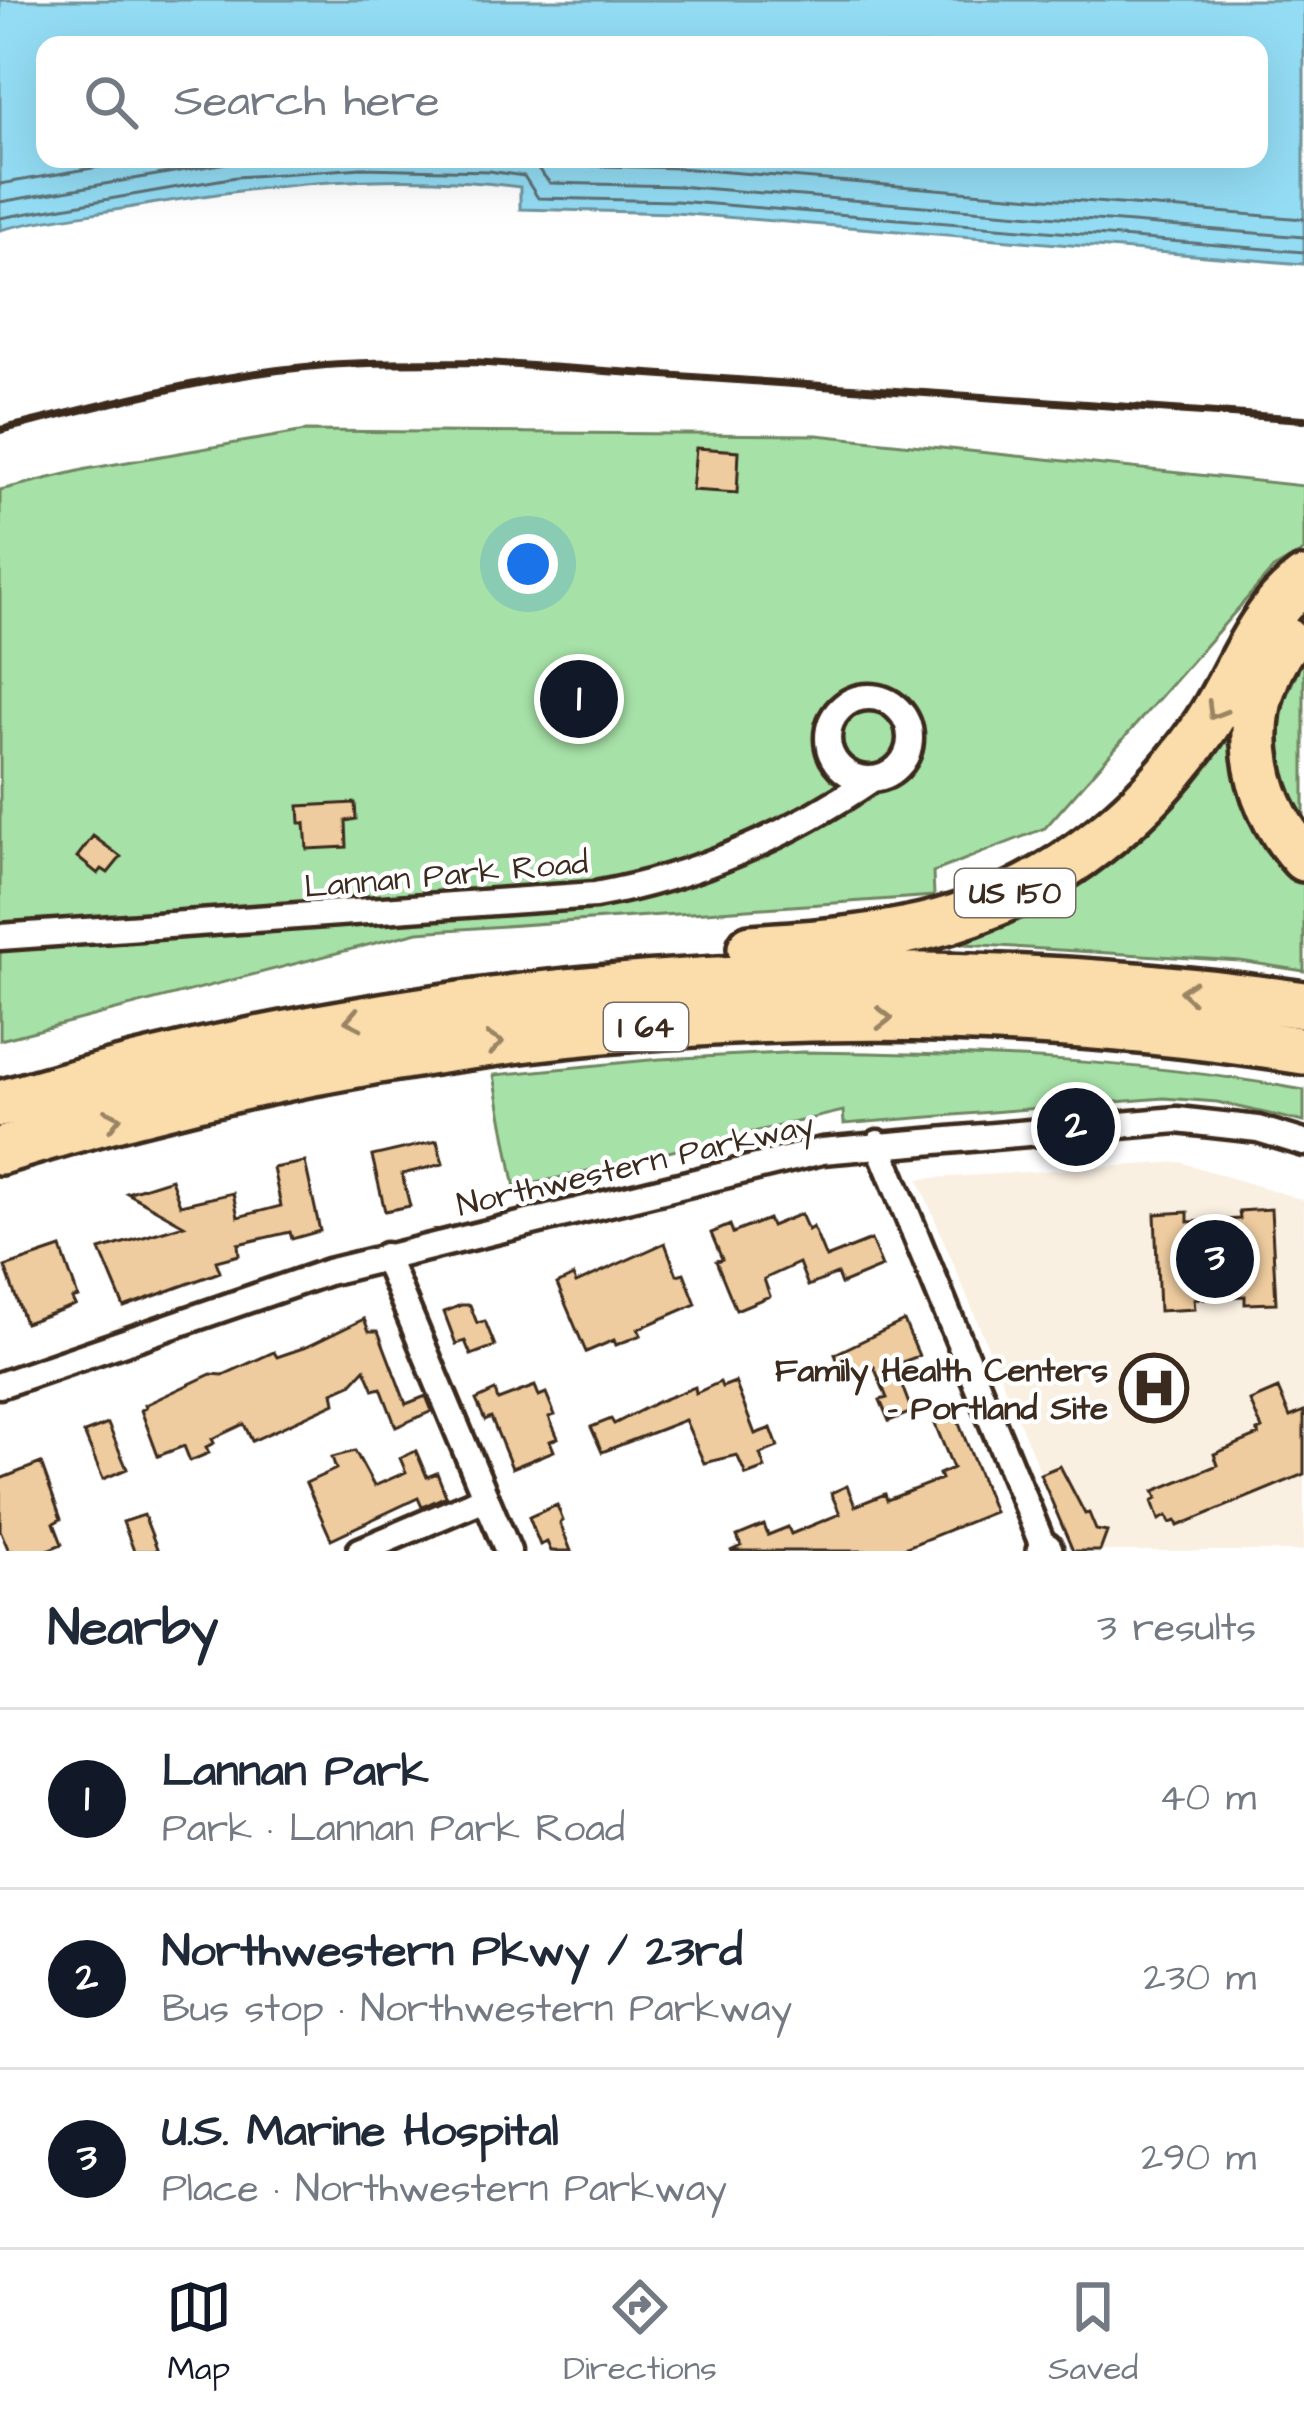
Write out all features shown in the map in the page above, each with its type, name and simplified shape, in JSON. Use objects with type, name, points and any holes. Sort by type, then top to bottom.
[{"type":"highway","name":"US 150","points":[[594,987],[740,949],[930,926],[1042,879],[1112,830],[1164,778],[1214,713],[1265,621],[1304,581]]},
{"type":"highway","points":[[1304,621],[1283,645],[1266,676],[1254,744],[1267,801],[1282,831],[1304,858]]},
{"type":"highway","name":"I 64","points":[[0,1104],[266,1037],[432,1007],[594,987],[800,975],[966,976],[1172,990],[1304,1005]]},
{"type":"highway","name":"I 64","points":[[0,1151],[229,1090],[371,1062],[528,1038],[673,1025],[884,1017],[1040,1022],[1138,1029],[1304,1051]]},
{"type":"street","name":"Lannan Park Road","points":[[0,937],[595,895],[642,886],[765,841],[824,813],[872,779]]},
{"type":"street","name":"Northwestern Parkway","points":[[0,1385],[328,1272],[822,1151],[1177,1120],[1258,1129],[1304,1143]]},
{"type":"street","points":[[878,1143],[1045,1551]]},
{"type":"street","points":[[385,1256],[508,1551]]},
{"type":"street","points":[[360,1551],[485,1498]]},
{"type":"shaded area","name":"Family Health Centers – Portland Site","points":[[1180,1162],[1304,1200],[1304,1551],[1073,1551],[918,1179]]},
{"type":"green space","points":[[305,431],[817,435],[1304,486],[1304,551],[1272,570],[1045,828],[933,872],[934,896],[418,932],[0,1040],[0,490],[87,469]]},
{"type":"green space","points":[[1304,657],[1304,830],[1295,819],[1272,750],[1277,717]]},
{"type":"green space","points":[[1220,738],[1231,748],[1245,812],[1304,878],[1304,971],[1240,961],[948,943]]},
{"type":"green space","points":[[803,1052],[1055,1060],[1179,1071],[1304,1090],[1304,1122],[1217,1102],[1164,1098],[844,1124],[843,1111],[515,1188],[494,1075],[660,1059]]},
{"type":"water","points":[[0,0],[1304,0],[1304,264],[675,213],[520,209],[520,187],[422,180],[274,187],[0,230]]},
{"type":"building","points":[[696,448],[739,451],[737,493],[692,490]]},
{"type":"building","points":[[355,803],[356,819],[346,821],[347,847],[307,849],[299,806]]},
{"type":"building","points":[[93,836],[121,857],[108,873],[102,869],[98,874],[77,857]]},
{"type":"building","points":[[437,1141],[443,1164],[402,1174],[410,1206],[385,1211],[372,1156]]},
{"type":"building","points":[[305,1162],[320,1231],[292,1239],[290,1232],[238,1244],[239,1255],[216,1261],[220,1272],[124,1307],[100,1250],[184,1225],[127,1193],[171,1179],[180,1205],[233,1193],[238,1217],[281,1206],[273,1168]]},
{"type":"building","points":[[1271,1209],[1276,1303],[1245,1304],[1245,1296],[1194,1299],[1195,1309],[1159,1311],[1155,1214],[1188,1212],[1188,1222],[1240,1219],[1239,1211]]},
{"type":"building","points":[[801,1214],[808,1230],[813,1227],[826,1258],[871,1240],[882,1267],[841,1284],[837,1274],[808,1286],[799,1263],[764,1279],[770,1296],[736,1310],[716,1261],[722,1259],[711,1233],[730,1225],[733,1233],[768,1219],[771,1226]]},
{"type":"building","points":[[665,1243],[677,1275],[684,1273],[696,1304],[638,1329],[641,1335],[586,1352],[557,1284],[573,1276],[576,1283]]},
{"type":"building","points":[[61,1248],[78,1297],[72,1299],[75,1305],[25,1323],[5,1267]]},
{"type":"building","points":[[470,1305],[477,1323],[485,1321],[495,1346],[471,1355],[465,1341],[456,1344],[444,1312]]},
{"type":"building","points":[[364,1319],[369,1331],[378,1331],[406,1404],[426,1396],[432,1411],[396,1427],[381,1388],[374,1390],[365,1369],[351,1384],[333,1392],[335,1403],[252,1441],[244,1424],[212,1439],[214,1443],[206,1447],[209,1453],[190,1461],[184,1446],[158,1456],[141,1410],[145,1405],[211,1374],[223,1375],[274,1352],[277,1357],[306,1347]]},
{"type":"building","points":[[904,1321],[919,1356],[894,1365],[912,1412],[889,1421],[880,1400],[887,1398],[874,1367],[844,1378],[835,1354]]},
{"type":"building","points":[[720,1382],[722,1387],[735,1382],[755,1434],[771,1428],[778,1447],[760,1454],[765,1468],[746,1475],[737,1455],[704,1463],[685,1420],[602,1452],[591,1427],[611,1419],[614,1424],[659,1401]]},
{"type":"building","points":[[535,1386],[539,1396],[546,1393],[558,1438],[550,1441],[554,1451],[512,1468],[491,1417],[485,1420],[476,1400],[495,1391],[498,1400]]},
{"type":"building","points":[[1278,1389],[1290,1417],[1304,1411],[1304,1474],[1178,1526],[1167,1516],[1159,1520],[1152,1501],[1157,1498],[1154,1491],[1218,1465],[1214,1454],[1259,1435],[1262,1429],[1250,1401]]},
{"type":"building","points":[[956,1416],[994,1512],[897,1551],[730,1551],[741,1546],[737,1536],[764,1525],[768,1535],[788,1527],[791,1534],[840,1514],[831,1493],[847,1486],[855,1506],[885,1494],[887,1500],[941,1479],[939,1474],[953,1468],[935,1424]]},
{"type":"building","points":[[108,1424],[127,1469],[103,1479],[84,1433]]},
{"type":"building","points":[[355,1451],[374,1486],[406,1472],[400,1458],[416,1451],[427,1477],[437,1473],[446,1496],[422,1507],[418,1498],[331,1539],[306,1483],[336,1469],[332,1457]]},
{"type":"building","points":[[41,1463],[61,1519],[54,1523],[62,1544],[45,1551],[9,1551],[0,1530],[0,1479]]},
{"type":"building","points":[[1060,1466],[1096,1530],[1107,1532],[1100,1551],[1073,1551],[1040,1474]]},
{"type":"building","points":[[557,1505],[571,1551],[551,1551],[547,1542],[540,1545],[529,1517]]},
{"type":"building","points":[[144,1515],[158,1551],[134,1551],[123,1522]]},
{"type":"railway","points":[[0,430],[236,376],[394,362],[473,362],[1304,419]]},
{"type":"place","name":"Lannan Park","points":[[579,699]]},
{"type":"place","name":"Northwestern Pkwy / 23rd","points":[[1076,1127]]},
{"type":"place","name":"U.S. Marine Hospital","points":[[1215,1259]]},
{"type":"place","name":"Family Health Centers – Portland Site","points":[[1154,1388]]}]
